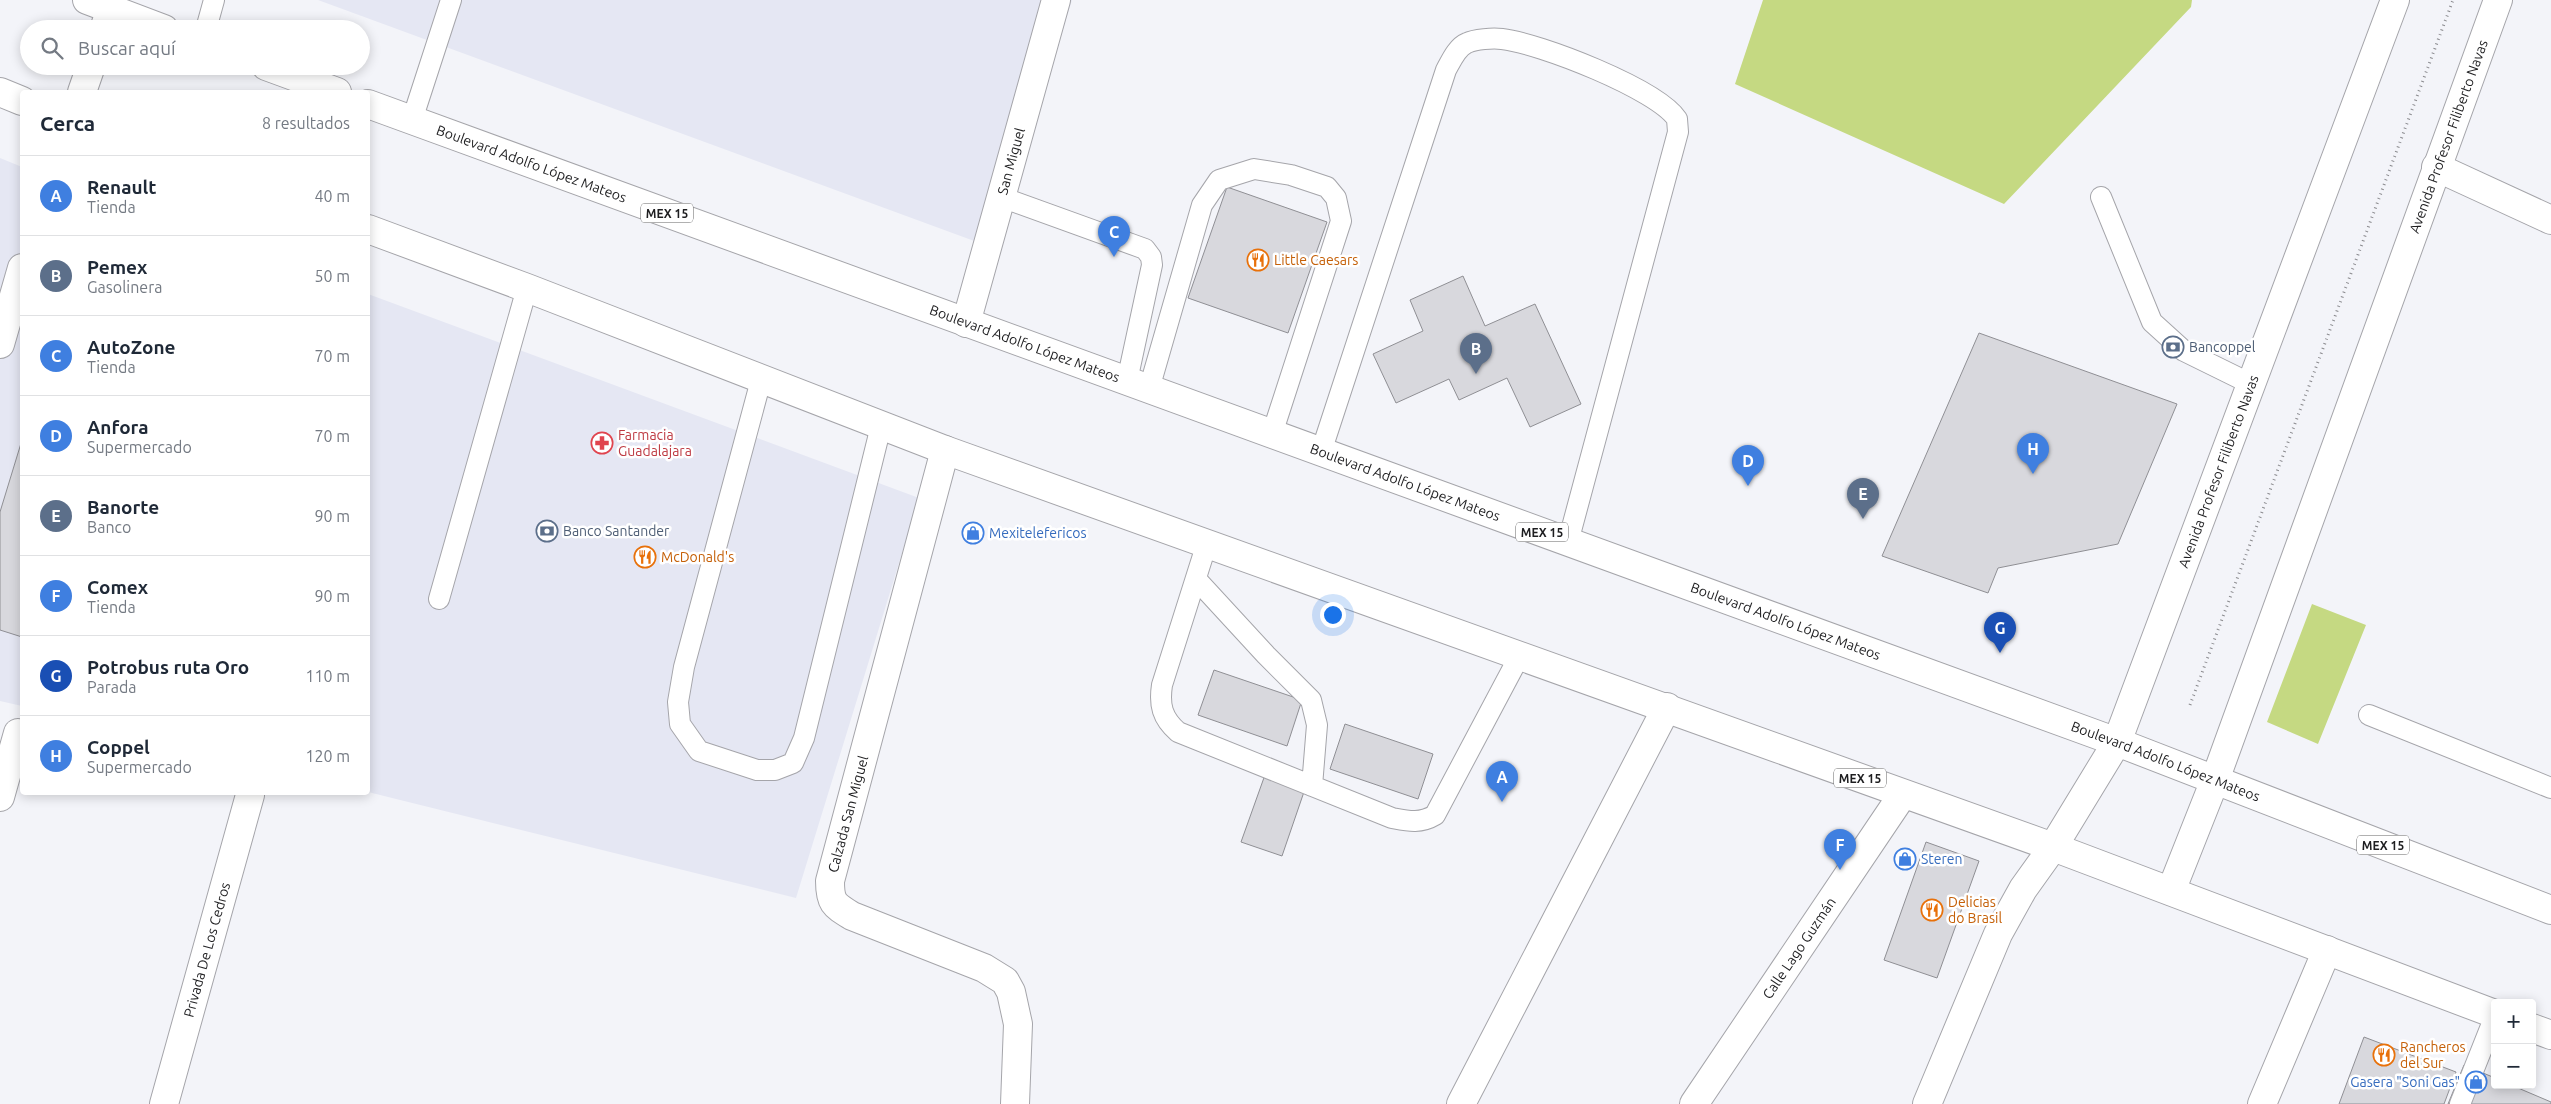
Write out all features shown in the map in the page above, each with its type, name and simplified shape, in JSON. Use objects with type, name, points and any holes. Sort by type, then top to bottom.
[{"type":"main road","name":"San Miguel","points":[[966,323],[1056,0]]},
{"type":"main road","name":"Avenida Profesor Filiberto Navas","points":[[1927,1104],[1998,934],[2024,889],[2053,847],[2118,742],[2395,0]]},
{"type":"main road","name":"Avenida Profesor Filiberto Navas","points":[[2171,892],[2216,780],[2436,167],[2498,0]]},
{"type":"main road","points":[[101,13],[129,20]]},
{"type":"main road","points":[[83,90],[88,75]]},
{"type":"main road","points":[[291,75],[332,90]]},
{"type":"main road","points":[[0,92],[20,100]]},
{"type":"main road","name":"Boulevard Adolfo López Mateos","points":[[370,105],[2118,742],[2551,910]]},
{"type":"main road","points":[[2436,167],[2551,220]]},
{"type":"main road","name":"MEX 15","points":[[370,230],[945,450],[1667,707],[2053,847],[2491,1013]]},
{"type":"main road","points":[[0,344],[5,304],[20,272]]},
{"type":"main road","name":"Calzada San Miguel","points":[[945,450],[830,881],[830,897],[836,906],[852,916],[984,968],[1005,982],[1011,992],[1018,1024],[1015,1104]]},
{"type":"main road","points":[[1461,1104],[1667,707]]},
{"type":"main road","points":[[0,797],[18,733]]},
{"type":"main road","name":"Calle Lago Guzmán","points":[[1694,1104],[1903,794]]},
{"type":"main road","name":"Privada De Los Cedros","points":[[164,1104],[250,795]]},
{"type":"main road","points":[[2262,1104],[2327,950]]},
{"type":"main road","points":[[2536,1029],[2551,1035]]},
{"type":"lane","points":[[208,20],[214,0]]},
{"type":"lane","points":[[412,120],[450,0]]},
{"type":"lane","points":[[1321,452],[1446,70],[1457,52],[1467,43],[1500,38],[1531,45],[1630,84],[1662,103],[1677,119],[1678,132],[1568,542]]},
{"type":"lane","points":[[1138,385],[1202,205],[1219,180],[1254,169],[1291,175],[1327,187],[1336,198],[1341,221],[1272,434]]},
{"type":"lane","points":[[1001,197],[1145,249],[1151,257],[1152,264],[1138,385]]},
{"type":"lane","points":[[2101,197],[2152,322],[2184,351],[2251,384]]},
{"type":"lane","points":[[439,599],[526,288]]},
{"type":"lane","points":[[761,380],[684,667],[678,702],[680,724],[698,751],[757,770],[775,770],[793,763],[804,738],[882,426]]},
{"type":"lane","points":[[1207,543],[1162,685],[1160,697],[1162,715],[1178,732],[1392,818],[1410,822],[1425,821],[1435,815],[1520,655]]},
{"type":"lane","points":[[1196,579],[1266,655],[1311,700],[1317,725],[1312,786]]},
{"type":"lane","points":[[2370,715],[2551,788]]},
{"type":"lane","points":[[2460,1104],[2491,1025]]},
{"type":"path","points":[[2190,705],[2453,0]]},
{"type":"shaded area","points":[[318,0],[1072,0],[996,249]]},
{"type":"shaded area","points":[[0,158],[20,166],[20,706],[0,701]]},
{"type":"shaded area","points":[[370,295],[919,498],[796,898],[370,792]]},
{"type":"green space","points":[[1763,0],[2192,0],[2191,7],[2004,204],[1735,84]]},
{"type":"green space","points":[[2312,604],[2366,625],[2318,744],[2267,722]]},
{"type":"building","name":"Little Caesars","points":[[1227,187],[1327,222],[1288,333],[1188,298]]},
{"type":"building","points":[[1463,276],[1485,326],[1535,304],[1581,404],[1530,427],[1507,378],[1459,400],[1449,379],[1396,403],[1373,354],[1423,331],[1410,300]]},
{"type":"building","points":[[1979,333],[2177,404],[2118,544],[1998,568],[1988,593],[1882,556]]},
{"type":"building","points":[[20,447],[20,636],[0,630],[0,512]]},
{"type":"building","points":[[1214,670],[1302,700],[1287,746],[1198,715]]},
{"type":"building","points":[[1345,724],[1433,754],[1418,799],[1330,769]]},
{"type":"building","points":[[1266,772],[1306,786],[1282,856],[1241,842]]},
{"type":"building","name":"Delicias do Brasil","points":[[1926,842],[1979,861],[1937,978],[1884,960]]},
{"type":"building","name":"Rancheros del Sur","points":[[2364,1037],[2456,1072],[2444,1104],[2339,1104]]},
{"type":"building","name":"Gasera \"Soni Gas\"","points":[[2464,1065],[2491,1076],[2491,1089],[2520,1089],[2551,1102],[2551,1104],[2448,1104]]},
{"type":"place","name":"AutoZone","points":[[1114,257]]},
{"type":"place","name":"Little Caesars","points":[[1258,260]]},
{"type":"place","name":"Bancoppel","points":[[2173,347]]},
{"type":"place","name":"Pemex","points":[[1476,374]]},
{"type":"place","name":"Farmacia Guadalajara","points":[[602,443]]},
{"type":"place","name":"Coppel","points":[[2033,474]]},
{"type":"place","name":"Anfora","points":[[1748,486]]},
{"type":"place","name":"Banorte","points":[[1863,519]]},
{"type":"place","name":"Banco Santander","points":[[547,531]]},
{"type":"place","name":"Mexitelefericos","points":[[973,533]]},
{"type":"place","name":"McDonald's","points":[[645,557]]},
{"type":"place","name":"Potrobus ruta Oro","points":[[2000,653]]},
{"type":"place","name":"Renault","points":[[1502,802]]},
{"type":"place","name":"Steren","points":[[1905,859]]},
{"type":"place","name":"Comex","points":[[1840,870]]},
{"type":"place","name":"Delicias do Brasil","points":[[1932,910]]},
{"type":"place","name":"Rancheros del Sur","points":[[2384,1055]]},
{"type":"place","name":"Gasera \"Soni Gas\"","points":[[2476,1082]]}]
